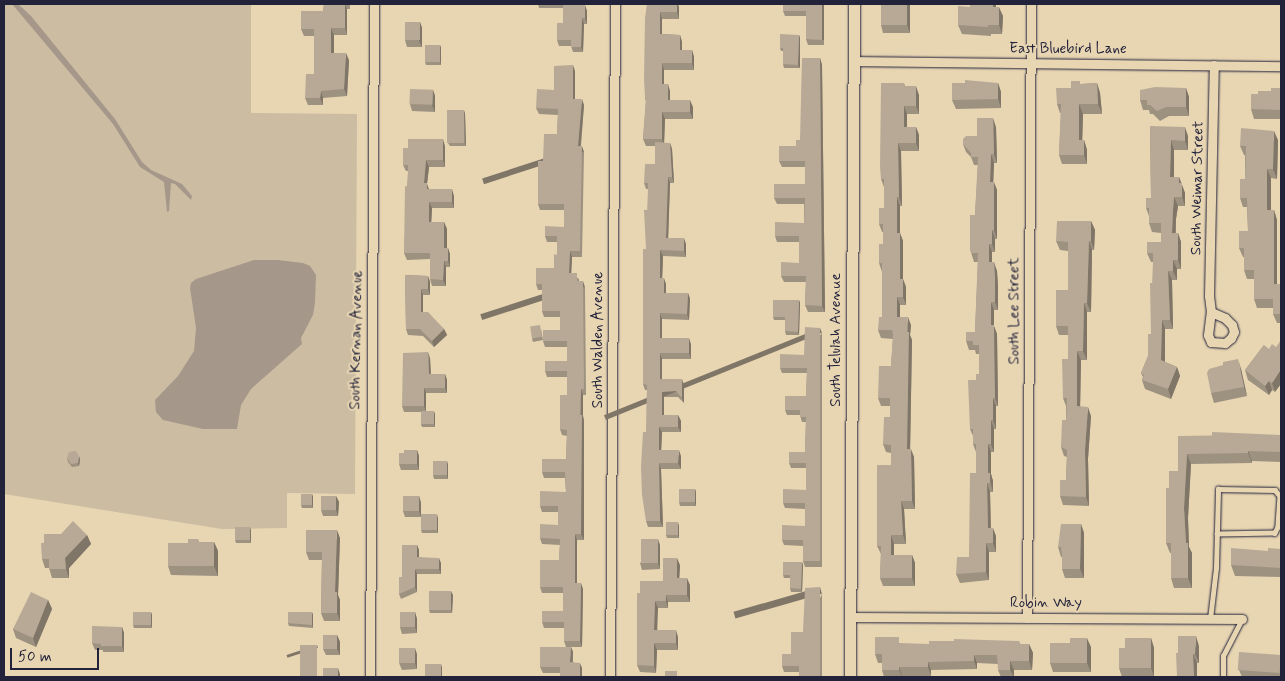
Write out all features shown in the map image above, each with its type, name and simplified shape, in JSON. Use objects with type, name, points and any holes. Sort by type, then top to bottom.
[{"type":"street","name":"South Kernan Avenue","points":[[370,677],[374,4]]},
{"type":"street","name":"South Walden Avenue","points":[[610,677],[616,4]]},
{"type":"street","name":"South Telulah Avenue","points":[[850,677],[854,4]]},
{"type":"street","name":"South Lee Street","points":[[1027,618],[1031,4]]},
{"type":"street","name":"East Bluebird Lane","points":[[854,61],[1281,66]]},
{"type":"street","name":"South Weimar Street","points":[[1211,312],[1209,296],[1214,65]]},
{"type":"street","name":"Robin Way","points":[[851,617],[1242,619]]},
{"type":"lane","points":[[1210,619],[1216,568],[1218,489],[1275,490],[1280,496],[1278,527],[1275,533],[1217,534]]},
{"type":"lane","points":[[1223,677],[1223,656],[1242,619]]},
{"type":"shaded area","points":[[4,4],[251,4],[251,113],[357,114],[355,494],[287,493],[287,528],[222,529],[4,494]]},
{"type":"shaded area","points":[[12,4],[18,4],[31,16],[115,119],[142,162],[151,170],[182,184],[192,196],[191,200],[175,184],[171,183],[169,211],[167,212],[164,182],[140,167],[113,124]]},
{"type":"shaded area","points":[[254,260],[303,263],[310,266],[316,275],[313,315],[301,338],[302,344],[251,389],[241,405],[237,429],[203,429],[163,420],[156,412],[155,400],[178,376],[194,351],[196,328],[190,288],[191,283],[196,279]]},
{"type":"building","points":[[324,4],[345,4],[345,28],[331,28],[331,53],[346,53],[344,89],[321,91],[320,98],[305,98],[306,74],[314,74],[314,29],[301,29],[301,11],[323,11]]},
{"type":"building","points":[[563,4],[585,5],[585,18],[582,18],[581,47],[571,47],[571,40],[557,40],[557,23],[563,23]]},
{"type":"building","points":[[647,4],[677,4],[677,12],[660,12],[660,34],[680,35],[680,50],[692,50],[692,63],[662,63],[662,84],[668,84],[668,100],[690,100],[690,112],[662,112],[662,139],[643,139],[646,97],[644,79]]},
{"type":"building","points":[[783,4],[822,4],[822,40],[806,39],[806,11],[783,11]]},
{"type":"building","points":[[881,4],[907,4],[907,25],[881,25]]},
{"type":"building","points":[[970,4],[993,4],[993,7],[999,7],[999,25],[988,25],[988,27],[958,25],[958,6],[970,7]]},
{"type":"building","points":[[405,22],[420,22],[420,40],[405,40]]},
{"type":"building","points":[[780,34],[799,35],[798,65],[783,64],[783,48],[780,48]]},
{"type":"building","points":[[425,45],[440,45],[440,62],[425,62]]},
{"type":"building","points":[[802,58],[820,58],[822,306],[805,305],[806,276],[781,276],[781,262],[799,263],[799,236],[775,236],[775,222],[804,223],[805,198],[774,198],[774,184],[805,184],[805,161],[779,161],[779,146],[796,146],[796,140],[800,140]]},
{"type":"building","points":[[573,65],[573,99],[582,99],[578,146],[582,146],[580,251],[570,251],[569,273],[577,273],[577,281],[583,281],[584,389],[581,389],[580,415],[582,415],[581,534],[575,534],[575,583],[581,583],[580,641],[564,641],[564,622],[542,622],[542,611],[563,611],[563,587],[540,587],[540,560],[559,560],[560,539],[540,538],[540,524],[558,525],[558,506],[540,506],[540,491],[566,492],[565,472],[542,472],[542,459],[566,459],[567,430],[560,429],[560,395],[567,395],[567,371],[545,371],[545,361],[567,361],[567,341],[543,341],[543,330],[560,330],[560,311],[542,311],[542,284],[536,284],[536,268],[554,268],[554,254],[557,255],[557,236],[545,236],[545,226],[564,227],[564,204],[538,204],[538,161],[543,161],[544,134],[557,134],[558,109],[536,108],[537,89],[554,90],[554,66]]},
{"type":"building","points":[[965,80],[998,83],[998,99],[952,100],[952,83],[965,83]]},
{"type":"building","points":[[1071,81],[1080,81],[1080,84],[1097,83],[1098,104],[1079,104],[1079,140],[1084,140],[1084,155],[1059,155],[1061,104],[1057,104],[1056,88],[1071,88]]},
{"type":"building","points":[[881,83],[904,83],[904,86],[916,86],[916,106],[904,106],[904,127],[916,127],[916,143],[898,143],[899,197],[897,197],[897,233],[900,233],[900,279],[903,279],[903,297],[897,297],[897,317],[908,317],[907,449],[911,449],[912,501],[901,501],[903,535],[891,535],[891,555],[912,555],[912,578],[880,578],[881,546],[877,546],[877,465],[891,465],[891,445],[883,444],[884,417],[890,417],[890,398],[878,398],[879,366],[891,366],[893,335],[892,330],[878,330],[879,317],[882,317],[882,263],[879,263],[879,244],[883,244],[883,224],[879,224],[879,208],[884,208],[884,179],[881,179],[880,167]]},
{"type":"building","points":[[1155,87],[1186,88],[1186,107],[1166,107],[1157,111],[1150,105],[1147,105],[1147,100],[1140,100],[1140,90]]},
{"type":"building","points":[[1271,88],[1281,88],[1281,110],[1251,109],[1251,94],[1258,94],[1258,91],[1271,91]]},
{"type":"building","points":[[410,89],[433,90],[432,105],[409,104]]},
{"type":"building","points":[[447,110],[464,110],[464,143],[447,143]]},
{"type":"building","points":[[977,118],[993,118],[994,154],[991,154],[990,182],[994,182],[994,230],[992,230],[992,244],[989,244],[989,262],[994,262],[995,277],[995,302],[991,302],[991,325],[994,325],[995,398],[993,398],[993,420],[991,420],[991,444],[988,444],[990,483],[987,483],[988,528],[993,528],[993,543],[986,543],[986,572],[956,574],[957,557],[969,557],[970,473],[976,473],[976,444],[973,444],[973,429],[970,429],[968,380],[976,380],[976,374],[979,374],[979,345],[973,345],[973,341],[966,341],[966,332],[975,332],[978,253],[971,253],[970,249],[970,215],[975,215],[978,157],[971,157],[971,153],[963,144],[963,139],[966,136],[977,136]]},
{"type":"building","points":[[1150,126],[1185,127],[1185,141],[1171,140],[1170,177],[1179,177],[1179,183],[1182,183],[1182,197],[1174,197],[1172,233],[1178,233],[1178,260],[1173,260],[1173,271],[1168,271],[1170,320],[1162,320],[1161,360],[1177,367],[1168,389],[1142,380],[1144,375],[1141,373],[1148,356],[1148,334],[1151,334],[1150,283],[1153,283],[1153,253],[1147,253],[1147,242],[1161,242],[1161,223],[1149,223],[1149,208],[1146,208],[1146,198],[1151,198]]},
{"type":"building","points":[[1241,128],[1274,131],[1273,169],[1267,169],[1267,210],[1274,210],[1274,284],[1281,284],[1281,314],[1273,314],[1273,299],[1254,299],[1254,270],[1244,270],[1244,248],[1239,248],[1239,231],[1248,231],[1247,198],[1240,198],[1240,179],[1245,179],[1246,146],[1240,146]]},
{"type":"building","points":[[408,139],[443,139],[443,160],[426,160],[424,183],[427,183],[427,189],[452,189],[452,202],[429,202],[429,222],[444,222],[444,248],[448,248],[448,261],[444,261],[443,280],[430,279],[430,253],[404,253],[405,186],[408,187],[408,165],[403,165],[403,148],[408,148]]},
{"type":"building","points":[[655,142],[670,143],[672,177],[668,177],[666,238],[684,238],[684,251],[660,250],[660,278],[664,278],[664,293],[688,293],[687,314],[660,313],[660,338],[689,338],[689,353],[660,353],[660,379],[682,379],[682,398],[676,391],[662,392],[662,415],[678,415],[678,427],[659,427],[659,450],[679,450],[678,463],[659,463],[660,521],[646,521],[642,495],[641,467],[643,432],[646,432],[647,385],[643,384],[643,249],[646,249],[644,210],[648,210],[648,183],[644,183],[645,164],[655,164]]},
{"type":"building","points":[[1057,221],[1091,221],[1087,303],[1084,303],[1083,351],[1077,351],[1077,406],[1088,407],[1085,450],[1086,497],[1060,496],[1060,480],[1066,480],[1067,450],[1061,447],[1062,420],[1066,420],[1067,398],[1063,398],[1062,359],[1068,359],[1068,326],[1056,326],[1056,290],[1068,290],[1068,242],[1056,241]]},
{"type":"building","points":[[405,275],[428,276],[428,289],[421,289],[421,312],[428,312],[444,329],[432,341],[420,329],[406,329]]},
{"type":"building","points":[[773,300],[799,300],[798,332],[785,331],[785,317],[773,317]]},
{"type":"building","points":[[540,325],[542,337],[532,338],[530,327]]},
{"type":"building","points":[[805,327],[820,328],[820,561],[803,561],[803,540],[782,540],[782,525],[805,526],[805,503],[783,503],[783,489],[806,490],[806,463],[789,463],[789,452],[805,452],[806,417],[800,417],[800,410],[785,410],[785,396],[806,396],[807,368],[780,368],[780,354],[804,355]]},
{"type":"building","points":[[1281,340],[1281,369],[1272,383],[1269,381],[1265,386],[1245,370],[1264,345],[1269,349],[1272,344],[1276,347]]},
{"type":"building","points":[[428,352],[429,374],[445,374],[445,388],[424,388],[424,406],[402,406],[403,353]]},
{"type":"building","points":[[1238,359],[1244,387],[1211,393],[1207,373],[1209,369],[1223,365],[1223,362]]},
{"type":"building","points":[[421,411],[434,411],[434,424],[421,424]]},
{"type":"building","points":[[1212,432],[1281,435],[1281,452],[1248,451],[1248,453],[1187,454],[1184,508],[1186,543],[1188,543],[1188,578],[1171,578],[1171,543],[1166,543],[1166,488],[1169,488],[1169,471],[1178,471],[1178,436],[1212,436]]},
{"type":"building","points":[[404,450],[417,450],[417,464],[399,464],[399,453],[404,453]]},
{"type":"building","points":[[76,451],[79,456],[78,463],[71,464],[67,458],[69,452]]},
{"type":"building","points":[[433,461],[447,461],[447,475],[433,475]]},
{"type":"building","points":[[679,489],[695,489],[695,502],[679,502]]},
{"type":"building","points":[[301,494],[312,494],[312,505],[301,505]]},
{"type":"building","points":[[321,496],[336,496],[336,510],[321,510]]},
{"type":"building","points":[[403,496],[419,496],[419,511],[403,511]]},
{"type":"building","points":[[421,514],[437,514],[437,530],[421,530]]},
{"type":"building","points":[[73,521],[87,535],[65,558],[66,569],[49,569],[49,559],[42,559],[41,543],[44,543],[44,534],[61,534]]},
{"type":"building","points":[[666,522],[678,522],[678,535],[666,535]]},
{"type":"building","points":[[1061,524],[1081,524],[1080,569],[1062,569],[1061,547],[1058,547]]},
{"type":"building","points":[[235,527],[250,527],[250,540],[235,540]]},
{"type":"building","points":[[306,530],[337,530],[335,592],[337,592],[337,613],[321,613],[322,552],[306,552]]},
{"type":"building","points":[[188,539],[198,539],[198,542],[214,542],[214,566],[168,566],[168,543],[188,543]]},
{"type":"building","points":[[641,539],[658,539],[658,563],[641,563]]},
{"type":"building","points":[[402,545],[417,545],[417,557],[439,558],[439,569],[415,569],[415,587],[399,594],[399,577],[402,577]]},
{"type":"building","points":[[1231,548],[1268,551],[1268,548],[1281,549],[1281,568],[1231,565]]},
{"type":"building","points":[[663,558],[677,558],[677,578],[687,578],[687,595],[666,595],[666,601],[655,601],[654,630],[676,630],[676,643],[654,643],[654,666],[637,665],[637,593],[640,593],[640,581],[663,581]]},
{"type":"building","points":[[783,562],[802,562],[801,589],[790,588],[790,575],[783,575]]},
{"type":"building","points":[[820,587],[820,677],[799,677],[799,666],[782,666],[782,654],[791,654],[791,632],[803,632],[805,588]]},
{"type":"building","points":[[429,591],[451,591],[451,610],[429,610]]},
{"type":"building","points":[[31,592],[48,600],[33,638],[13,629]]},
{"type":"building","points":[[133,612],[151,612],[151,625],[133,625]]},
{"type":"building","points":[[288,612],[312,612],[312,625],[288,623]]},
{"type":"building","points":[[400,612],[415,612],[415,627],[400,627]]},
{"type":"building","points":[[92,626],[122,627],[122,646],[101,646],[101,644],[92,643]]},
{"type":"building","points":[[323,635],[337,635],[337,649],[323,649]]},
{"type":"building","points":[[1178,636],[1196,636],[1195,654],[1193,654],[1194,677],[1177,677],[1176,653],[1178,653]]},
{"type":"building","points":[[875,637],[899,637],[899,643],[929,644],[929,641],[954,641],[954,639],[1019,641],[1019,644],[1029,644],[1029,661],[1010,661],[1010,670],[998,670],[997,655],[974,655],[974,661],[928,662],[928,667],[899,667],[899,670],[882,670],[882,654],[875,654]]},
{"type":"building","points":[[1070,638],[1087,638],[1087,663],[1050,663],[1050,643],[1070,643]]},
{"type":"building","points":[[1125,638],[1151,638],[1151,668],[1119,668],[1119,648],[1125,648]]},
{"type":"building","points":[[300,645],[317,645],[317,677],[300,677]]},
{"type":"building","points":[[540,647],[571,647],[570,662],[580,663],[580,677],[560,677],[560,667],[540,667]]},
{"type":"building","points":[[399,648],[415,648],[415,663],[399,663]]},
{"type":"building","points":[[1239,652],[1281,655],[1280,673],[1238,670]]},
{"type":"building","points":[[425,664],[441,664],[441,677],[425,677]]},
{"type":"building","points":[[323,668],[338,668],[338,677],[323,677]]},
{"type":"building","points":[[665,671],[677,671],[677,677],[665,677]]}]
